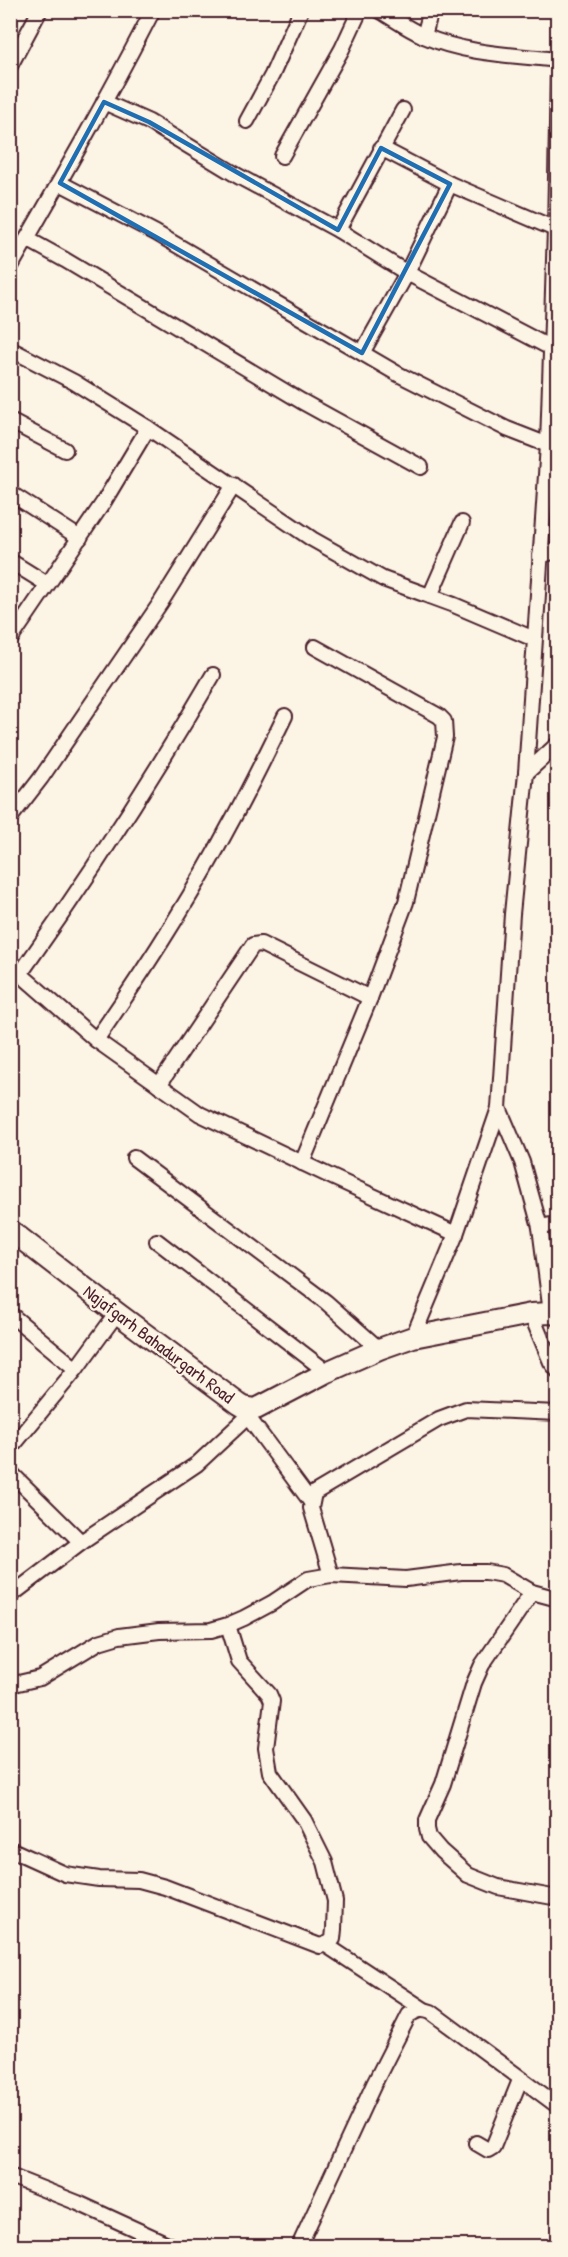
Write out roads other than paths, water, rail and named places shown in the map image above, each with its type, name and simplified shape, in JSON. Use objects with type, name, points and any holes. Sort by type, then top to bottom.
[{"type":"street","points":[[10,66],[40,10]]},
{"type":"street","points":[[10,268],[60,183],[153,10]]},
{"type":"street","points":[[248,121],[272,75],[301,10]]},
{"type":"street","points":[[282,156],[327,77],[360,10]]},
{"type":"street","points":[[379,10],[424,36],[472,50],[558,60]]},
{"type":"street","points":[[424,36],[431,10]]},
{"type":"street","points":[[413,1337],[456,1234],[499,1108],[512,914],[526,773],[548,445],[558,73]]},
{"type":"street","points":[[104,102],[149,122],[238,176],[338,230],[407,273],[551,348]]},
{"type":"street","points":[[338,230],[403,110]]},
{"type":"street","points":[[381,148],[450,184],[555,229]]},
{"type":"street","points":[[60,183],[156,233],[362,353],[507,429],[548,445]]},
{"type":"street","points":[[362,353],[407,273],[450,184]]},
{"type":"street","points":[[27,239],[74,264],[301,401],[421,467]]},
{"type":"street","points":[[10,349],[74,382],[148,428],[312,538],[375,575],[534,639]]},
{"type":"street","points":[[10,421],[65,450]]},
{"type":"street","points":[[10,640],[80,538],[148,428]]},
{"type":"street","points":[[10,818],[41,778],[149,620],[234,485]]},
{"type":"street","points":[[10,493],[80,538]]},
{"type":"street","points":[[430,596],[462,523]]},
{"type":"street","points":[[540,556],[558,550]]},
{"type":"street","points":[[10,561],[48,584]]},
{"type":"street","points":[[302,1163],[370,999],[406,902],[446,737],[444,721],[439,717],[315,647]]},
{"type":"street","points":[[213,675],[159,768],[60,918],[15,970],[96,1040],[217,1123],[456,1234]]},
{"type":"street","points":[[96,1040],[147,966],[230,826],[285,716]]},
{"type":"street","points":[[526,773],[558,744]]},
{"type":"street","points":[[159,1085],[253,945],[261,944],[370,999]]},
{"type":"street","points":[[499,1108],[522,1162],[540,1227],[554,1314]]},
{"type":"street","points":[[134,1158],[326,1302],[379,1349]]},
{"type":"street","points":[[540,1227],[558,1224]]},
{"type":"street","name":"Najafgarh Bahadurgarh Road","points":[[10,1230],[252,1413],[327,1372],[413,1337],[531,1314],[554,1314]]},
{"type":"street","points":[[157,1241],[327,1372]]},
{"type":"street","points":[[10,1449],[76,1369],[117,1313]]},
{"type":"street","points":[[10,1314],[76,1369]]},
{"type":"street","points":[[531,1314],[551,1362],[558,1371]]},
{"type":"street","points":[[330,1575],[311,1508],[314,1492],[452,1413],[466,1409],[558,1413]]},
{"type":"street","points":[[10,1596],[81,1542],[197,1464],[252,1413],[311,1502]]},
{"type":"street","points":[[10,1472],[81,1542]]},
{"type":"street","points":[[10,1685],[40,1678],[99,1642],[119,1636],[159,1631],[211,1630],[228,1625],[272,1603],[308,1579],[330,1575],[406,1579],[461,1572],[486,1572],[503,1575],[532,1593],[558,1599]]},
{"type":"street","points":[[532,1593],[482,1665],[474,1683],[443,1784],[428,1820],[427,1829],[429,1836],[441,1851],[468,1875],[498,1887],[558,1898]]},
{"type":"street","points":[[10,1850],[65,1874],[99,1879],[139,1880],[165,1887],[320,1946],[326,1945],[333,1939],[335,1901],[325,1862],[304,1820],[270,1772],[266,1748],[273,1701],[239,1661],[228,1625]]},
{"type":"street","points":[[326,1945],[431,2012],[558,2106]]},
{"type":"street","points":[[299,2247],[326,2186],[410,2015],[423,2009]]},
{"type":"street","points":[[476,2144],[491,2150],[520,2080]]},
{"type":"street","points":[[10,2176],[78,2203],[172,2247]]}]
